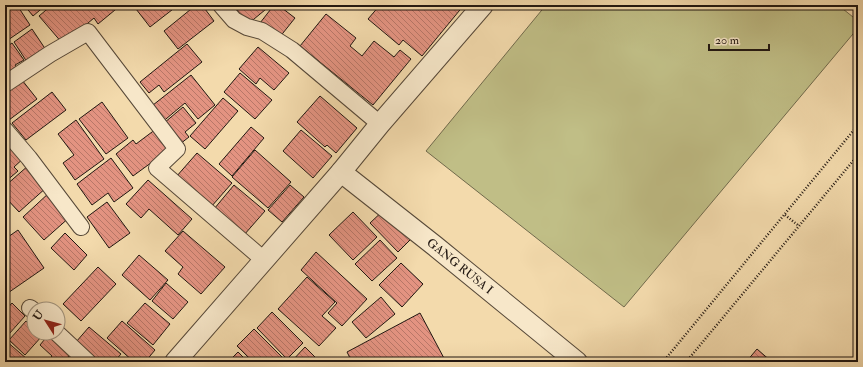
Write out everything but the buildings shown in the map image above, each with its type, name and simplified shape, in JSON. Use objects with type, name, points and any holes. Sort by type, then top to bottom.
[{"type":"street","points":[[221,5],[234,20],[247,27],[262,31],[292,50],[380,124]]},
{"type":"street","points":[[175,362],[341,172],[380,124],[483,5]]},
{"type":"street","points":[[5,84],[50,54],[88,32],[177,149],[157,168],[264,260]]},
{"type":"street","points":[[5,130],[29,158],[81,227]]},
{"type":"street","name":"GANG RUSA I","points":[[341,172],[435,246],[577,362]]},
{"type":"street","points":[[66,341],[88,362]]},
{"type":"path","points":[[662,362],[858,125]]},
{"type":"path","points":[[686,362],[858,155]]},
{"type":"path","points":[[785,215],[799,226]]},
{"type":"shaded area","points":[[546,5],[838,5],[858,21],[858,28],[624,307],[426,151]]}]
